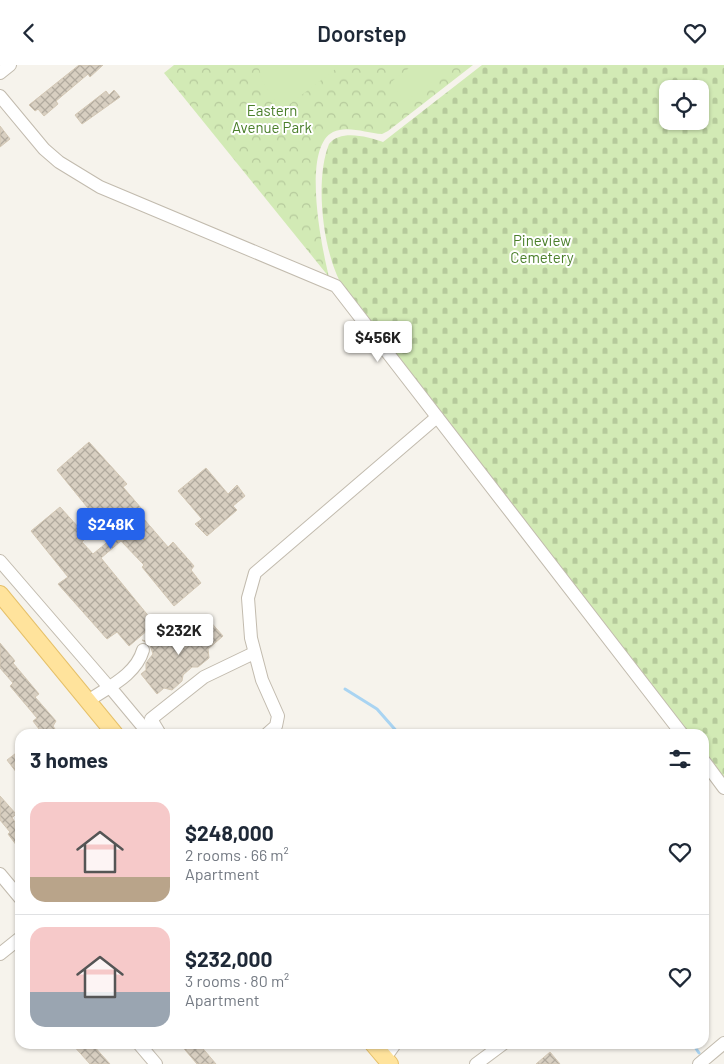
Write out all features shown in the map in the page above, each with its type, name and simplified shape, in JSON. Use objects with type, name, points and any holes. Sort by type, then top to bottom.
[{"type":"main road","points":[[0,594],[111,729]]},
{"type":"main road","points":[[377,1049],[387,1061]]},
{"type":"street","points":[[0,73],[10,65]]},
{"type":"street","points":[[0,96],[44,149],[76,174],[100,187],[336,286],[678,729]]},
{"type":"street","points":[[273,729],[276,726],[278,716],[262,680],[254,653],[248,598],[255,573],[438,417]]},
{"type":"street","points":[[0,561],[146,729]]},
{"type":"street","points":[[88,701],[124,677],[140,660],[143,650]]},
{"type":"street","points":[[157,729],[151,719],[162,708],[204,677],[254,653]]},
{"type":"street","points":[[709,768],[724,788]]},
{"type":"street","points":[[0,874],[15,892]]},
{"type":"street","points":[[0,954],[15,942]]},
{"type":"street","points":[[700,1064],[724,1043]]},
{"type":"street","points":[[143,1049],[156,1064]]},
{"type":"street","points":[[387,1061],[393,1049]]},
{"type":"street","points":[[476,1064],[496,1049]]},
{"type":"green space","name":"Eastern Avenue Park","points":[[174,65],[473,65],[388,131],[382,134],[344,129],[333,132],[323,142],[318,157],[316,200],[322,245],[329,277],[164,73]]},
{"type":"green space","points":[[258,65],[341,65],[282,110],[263,83]]},
{"type":"green space","points":[[413,65],[436,65],[443,74],[405,102],[391,82]]},
{"type":"green space","name":"Pineview Cemetery","points":[[482,65],[724,65],[724,780],[709,760],[709,729],[685,729],[345,290],[337,276],[326,239],[323,219],[322,178],[324,160],[329,144],[334,139],[355,135],[383,142]]},
{"type":"building","points":[[79,65],[103,65],[90,77],[88,74],[56,101],[58,104],[44,116],[38,109],[35,111],[29,105]]},
{"type":"building","points":[[114,90],[120,97],[82,124],[75,115],[106,91],[109,95]]},
{"type":"building","points":[[0,126],[10,139],[0,147]]},
{"type":"building","points":[[89,442],[127,484],[123,487],[141,508],[137,511],[168,547],[173,542],[194,566],[191,570],[201,583],[174,606],[142,567],[144,565],[121,541],[101,558],[155,624],[129,646],[117,632],[107,639],[58,584],[68,577],[31,531],[60,507],[79,528],[77,530],[84,540],[82,542],[93,554],[116,535],[95,511],[92,513],[57,470]]},
{"type":"building","points":[[206,468],[228,494],[237,485],[245,496],[233,506],[237,510],[207,536],[195,524],[202,519],[178,491]]},
{"type":"building","points":[[208,619],[223,636],[208,649],[209,658],[198,667],[192,667],[183,675],[182,681],[172,690],[164,688],[157,694],[141,674],[146,670],[146,663],[153,654],[150,645],[142,640],[157,644],[170,633],[172,638],[182,629],[195,629]]},
{"type":"building","points":[[0,643],[15,661],[13,663],[39,694],[35,697],[56,721],[53,726],[55,729],[39,729],[33,721],[37,718],[10,686],[13,683],[0,668]]},
{"type":"building","points":[[15,754],[15,770],[7,760]]},
{"type":"building","points":[[0,796],[15,813],[12,818],[15,822],[15,843],[8,834],[10,832],[0,820]]},
{"type":"building","points":[[76,1049],[96,1049],[110,1064],[90,1064]]},
{"type":"building","points":[[184,1049],[203,1049],[216,1064],[197,1064]]},
{"type":"building","points":[[550,1052],[560,1064],[536,1064]]},
{"type":"waterway","points":[[345,689],[377,709],[395,729]]},
{"type":"waterway","points":[[696,1049],[699,1053]]}]
